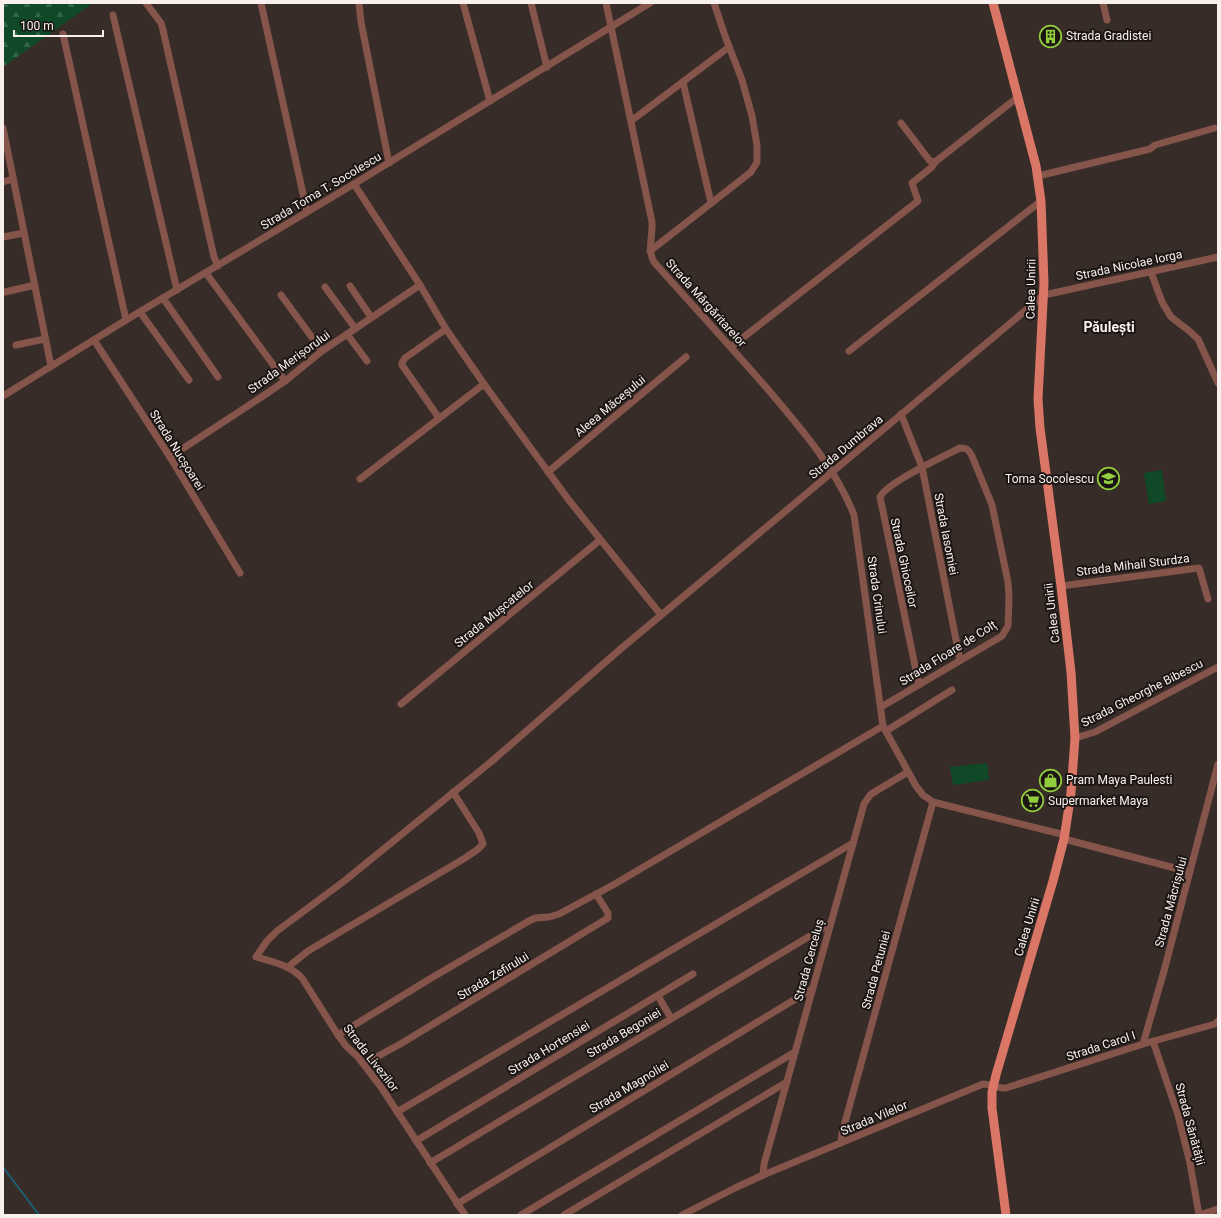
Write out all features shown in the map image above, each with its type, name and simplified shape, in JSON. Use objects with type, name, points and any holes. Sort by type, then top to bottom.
[{"type":"main road","name":"Calea Unirii","points":[[995,4],[1038,176],[1041,201],[1044,254],[1044,294],[1038,399],[1040,428],[1071,672],[1075,738],[1071,793],[1064,837],[1053,881],[993,1086],[992,1115],[1006,1215]]},
{"type":"street","points":[[146,3],[161,23],[163,30],[214,257],[218,266]]},
{"type":"street","points":[[261,3],[307,212]]},
{"type":"street","points":[[463,3],[490,101]]},
{"type":"street","points":[[531,3],[547,67]]},
{"type":"street","points":[[606,3],[652,222],[653,231],[650,252]]},
{"type":"street","name":"Strada Toma T. Socolescu","points":[[3,396],[126,320],[389,163],[650,3]]},
{"type":"street","points":[[650,252],[751,172],[757,162],[757,145],[752,116],[742,80],[714,3]]},
{"type":"street","points":[[1103,3],[1106,20]]},
{"type":"street","points":[[361,4],[389,163]]},
{"type":"street","points":[[113,15],[177,290]]},
{"type":"street","points":[[63,34],[126,320]]},
{"type":"street","points":[[631,121],[729,47]]},
{"type":"street","points":[[682,82],[711,203]]},
{"type":"street","points":[[731,347],[918,201],[912,183],[932,167],[935,162],[1018,97]]},
{"type":"street","points":[[901,124],[930,161],[935,162]]},
{"type":"street","points":[[3,128],[51,366]]},
{"type":"street","points":[[1038,176],[1150,149],[1155,145],[1215,128]]},
{"type":"street","points":[[3,182],[13,179]]},
{"type":"street","points":[[354,184],[420,285],[446,329],[484,384],[600,540],[661,615]]},
{"type":"street","points":[[849,351],[1041,201]]},
{"type":"street","points":[[3,237],[24,233]]},
{"type":"street","name":"Strada Mărgăritarelor","points":[[650,252],[654,262],[731,347],[790,416],[833,472]]},
{"type":"street","name":"Strada Nicolae Iorga","points":[[1044,294],[1218,257]]},
{"type":"street","points":[[1151,272],[1162,302],[1172,317],[1198,340],[1218,384]]},
{"type":"street","points":[[206,273],[285,381]]},
{"type":"street","points":[[5,292],[35,285]]},
{"type":"street","name":"Strada Merișorului","points":[[170,457],[285,381],[322,351],[354,328],[420,285]]},
{"type":"street","points":[[350,286],[371,317]]},
{"type":"street","points":[[325,287],[354,328]]},
{"type":"street","name":"Strada Dumbrava","points":[[256,957],[267,941],[277,931],[343,882],[492,761],[661,615],[1044,294]]},
{"type":"street","points":[[281,295],[322,351]]},
{"type":"street","points":[[163,298],[218,377]]},
{"type":"street","points":[[140,312],[189,380]]},
{"type":"street","points":[[439,418],[402,363],[405,358],[446,329]]},
{"type":"street","points":[[347,334],[366,361]]},
{"type":"street","points":[[16,345],[46,339]]},
{"type":"street","name":"Strada Nucșoarei","points":[[94,340],[170,457],[240,573]]},
{"type":"street","name":"Aleea Măceșului","points":[[548,472],[686,357]]},
{"type":"street","points":[[360,479],[484,384]]},
{"type":"street","name":"Strada Iasomiei","points":[[901,414],[922,467],[960,660]]},
{"type":"street","name":"Strada Floare de Colț","points":[[881,707],[1002,636],[1008,626],[1008,582],[992,505],[970,451],[960,448],[922,467]]},
{"type":"street","name":"Strada Ghioceilor","points":[[919,685],[880,497],[884,490],[922,467]]},
{"type":"street","name":"Strada Crinului","points":[[833,472],[848,498],[854,515],[885,728],[908,772],[920,791],[932,802]]},
{"type":"street","name":"Strada Mușcatelor","points":[[401,704],[600,540]]},
{"type":"street","name":"Strada Mihail Sturdza","points":[[1061,586],[1198,568],[1208,599]]},
{"type":"street","name":"Strada Gheorghe Bibescu","points":[[1075,738],[1095,732],[1218,667]]},
{"type":"street","points":[[338,1035],[527,922],[535,918],[549,917],[560,914],[952,690]]},
{"type":"street","name":"Strada Măcrișului","points":[[1143,1044],[1164,971],[1218,764]]},
{"type":"street","name":"Strada Cerceluș","points":[[763,1175],[764,1164],[864,804],[870,795],[908,772]]},
{"type":"street","points":[[288,967],[308,951],[465,858],[483,844],[480,833],[453,792]]},
{"type":"street","points":[[932,802],[1190,872]]},
{"type":"street","name":"Strada Petuniei","points":[[841,1144],[842,1134],[932,802]]},
{"type":"street","points":[[397,1112],[853,843]]},
{"type":"street","name":"Strada Zefirului","points":[[364,1064],[402,1043],[608,918],[608,913],[596,894]]},
{"type":"street","name":"Strada Begoniei","points":[[430,1163],[830,924]]},
{"type":"street","name":"Strada Livezilor","points":[[256,957],[295,970],[302,978],[338,1035],[346,1046],[364,1064],[381,1087],[465,1215]]},
{"type":"street","name":"Strada Hortensiei","points":[[416,1141],[693,974]]},
{"type":"street","name":"Strada Magnoliei","points":[[457,1204],[812,990]]},
{"type":"street","points":[[658,996],[671,1018]]},
{"type":"street","points":[[1217,1022],[1218,1031]]},
{"type":"street","name":"Strada Carol I","points":[[993,1086],[1006,1088],[1217,1022]]},
{"type":"street","name":"Strada Sănătății","points":[[1153,1042],[1178,1115],[1190,1163],[1199,1215]]},
{"type":"street","points":[[522,1215],[795,1052]]},
{"type":"street","points":[[564,1215],[787,1082]]},
{"type":"street","name":"Strada Vilelor","points":[[682,1215],[763,1175],[983,1084],[993,1086]]},
{"type":"street","points":[[1199,1215],[1218,1209]]},
{"type":"green space","points":[[3,3],[93,3],[3,67]]},
{"type":"green space","points":[[1162,470],[1166,501],[1149,504],[1144,473]]},
{"type":"green space","points":[[987,763],[989,780],[953,785],[950,767]]},
{"type":"waterway","points":[[3,1167],[39,1215]]},
{"type":"place","name":"Strada Gradistei","points":[[1051,36]]},
{"type":"place","name":"Toma Socolescu","points":[[1109,479]]},
{"type":"place","name":"Pram Maya Paulesti","points":[[1050,780]]},
{"type":"place","name":"Supermarket Maya","points":[[1033,801]]},
{"type":"district","name":"Păulești","points":[[1109,327]]}]
